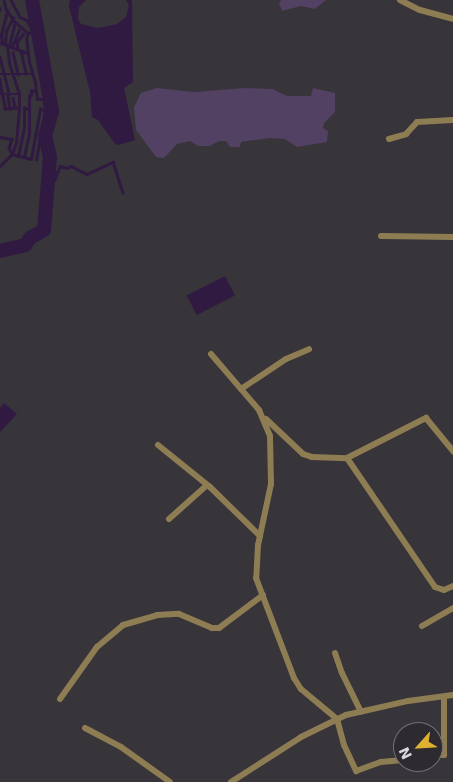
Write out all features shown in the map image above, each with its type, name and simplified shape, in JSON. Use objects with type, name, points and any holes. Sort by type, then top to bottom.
[{"type":"street","points":[[400,0],[420,10],[453,19]]},
{"type":"street","points":[[389,139],[406,134],[417,122],[453,120]]},
{"type":"street","points":[[382,236],[453,237]]},
{"type":"street","points":[[241,389],[286,359],[309,349]]},
{"type":"street","points":[[211,354],[264,418],[303,454],[312,457],[347,458],[426,418],[453,451]]},
{"type":"street","points":[[264,418],[270,436],[271,484],[260,536],[256,575],[294,678],[301,689],[336,719],[344,745],[356,771],[381,762],[393,761]]},
{"type":"street","points":[[158,445],[207,485],[260,536]]},
{"type":"street","points":[[347,458],[435,587],[444,590],[453,586]]},
{"type":"street","points":[[169,519],[207,485]]},
{"type":"street","points":[[60,699],[96,646],[122,625],[157,616],[179,614],[215,629],[263,595]]},
{"type":"street","points":[[422,626],[453,608]]},
{"type":"street","points":[[335,653],[342,674],[361,712]]},
{"type":"street","points":[[230,782],[301,737],[336,719],[408,701],[453,695]]},
{"type":"street","points":[[443,755],[444,697]]},
{"type":"street","points":[[85,728],[121,747],[170,782]]},
{"type":"shaded area","points":[[70,0],[86,0],[79,7],[78,19],[81,24],[98,28],[117,24],[126,17],[129,5],[126,0],[132,0],[133,82],[124,88],[135,140],[119,145],[115,144],[98,120],[92,117],[90,92],[69,6]]},
{"type":"shaded area","points":[[281,0],[326,0],[315,9],[301,6],[282,11],[279,4]]},
{"type":"shaded area","points":[[157,88],[194,92],[245,88],[272,89],[287,96],[311,96],[313,88],[335,93],[335,112],[324,123],[323,128],[328,131],[327,142],[297,147],[285,139],[269,138],[241,142],[240,147],[230,147],[226,141],[219,141],[210,146],[198,146],[190,141],[177,144],[164,158],[156,157],[136,130],[134,107],[141,93]]},
{"type":"shaded area","points":[[225,276],[235,296],[197,315],[187,296]]},
{"type":"shaded area","points":[[4,403],[17,414],[0,432],[0,408]]},
{"type":"waterway","points":[[4,0],[6,9],[15,22],[28,33],[38,31]]},
{"type":"waterway","points":[[11,0],[20,17],[27,20],[33,32]]},
{"type":"waterway","points":[[0,251],[25,245],[30,238],[44,230],[50,157],[45,136],[52,111],[32,0]]},
{"type":"waterway","points":[[2,43],[1,35],[7,11]]},
{"type":"waterway","points":[[5,44],[6,31],[13,18]]},
{"type":"waterway","points":[[9,46],[14,26]]},
{"type":"waterway","points":[[12,47],[19,30]]},
{"type":"waterway","points":[[24,157],[31,159],[40,109],[45,110],[44,100],[37,99],[35,82],[29,62],[26,39],[28,33]]},
{"type":"waterway","points":[[17,49],[17,42],[23,34]]},
{"type":"waterway","points":[[0,43],[28,53]]},
{"type":"waterway","points":[[0,166],[12,154],[16,143],[19,108],[19,94],[9,63],[7,45]]},
{"type":"waterway","points":[[21,51],[26,73]]},
{"type":"waterway","points":[[13,52],[18,74]]},
{"type":"waterway","points":[[0,57],[9,94]]},
{"type":"waterway","points":[[0,74],[33,74]]},
{"type":"waterway","points":[[0,79],[2,94],[0,94]]},
{"type":"waterway","points":[[0,137],[12,139],[9,148],[12,154],[18,156],[24,128],[24,108],[29,109],[29,96],[31,91],[36,90]]},
{"type":"waterway","points":[[19,94],[2,94],[5,109],[19,108]]},
{"type":"waterway","points":[[8,96],[10,109]]},
{"type":"waterway","points":[[13,98],[15,108]]},
{"type":"waterway","points":[[18,156],[24,157],[29,133],[29,109]]},
{"type":"waterway","points":[[36,160],[45,110]]},
{"type":"waterway","points":[[49,183],[54,180],[60,166],[67,168],[71,166],[87,174],[113,162],[123,192]]}]
